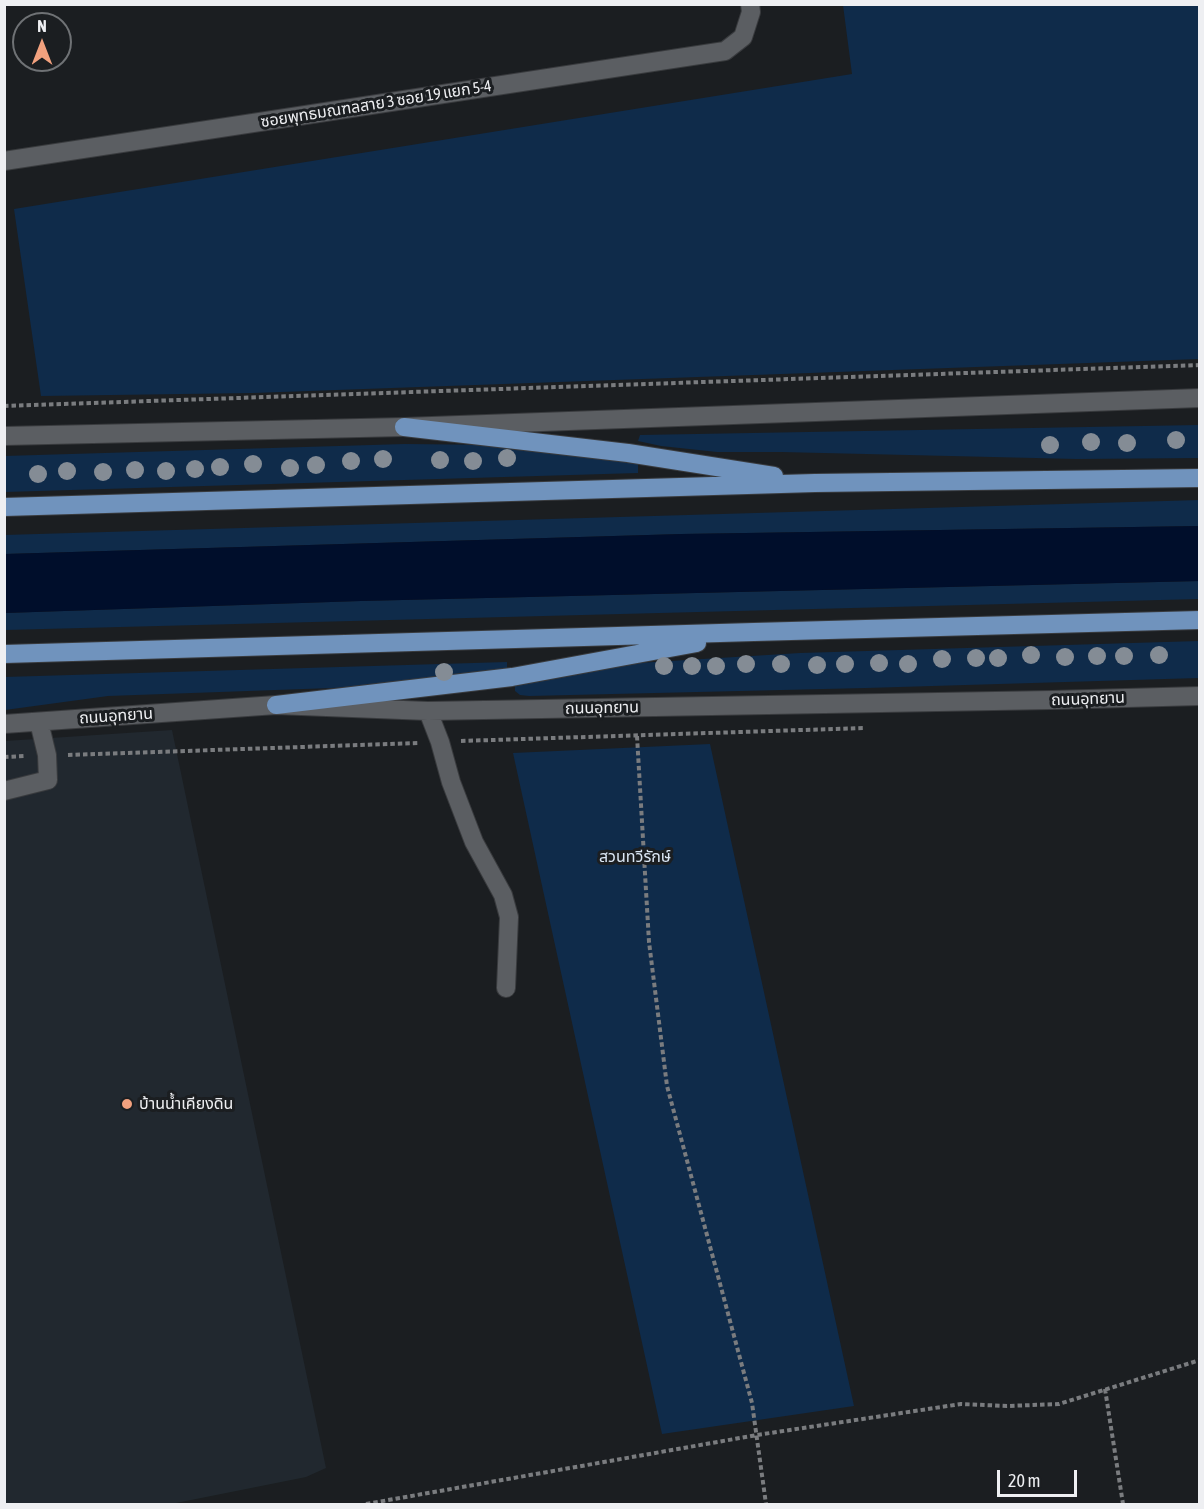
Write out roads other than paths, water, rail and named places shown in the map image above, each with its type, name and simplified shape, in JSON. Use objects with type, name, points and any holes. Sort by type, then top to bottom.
[{"type":"main road","points":[[404,427],[628,453],[815,483]]},
{"type":"main road","points":[[4,507],[815,483],[1200,478]]},
{"type":"main road","points":[[4,654],[1200,620]]},
{"type":"main road","points":[[276,705],[512,677],[754,632]]},
{"type":"street","name":"ซอยพุทธมณฑลสาย 3 ซอย 19 แยก 5-4","points":[[4,161],[725,51],[743,37],[751,12],[750,4]]},
{"type":"street","points":[[4,436],[404,427],[1200,398]]},
{"type":"street","name":"ถนนอุทยาน","points":[[4,724],[276,705],[428,711],[1200,696]]},
{"type":"street","points":[[428,711],[440,742],[451,782],[474,842],[503,895],[508,917],[506,988]]},
{"type":"street","points":[[4,790],[48,780],[47,755],[39,722]]},
{"type":"place","name":"บ้านน้ำเคียงดิน","points":[[127,1104]]},
{"type":"park label","name":"สวนทวีรักษ์","points":[[635,857]]}]
